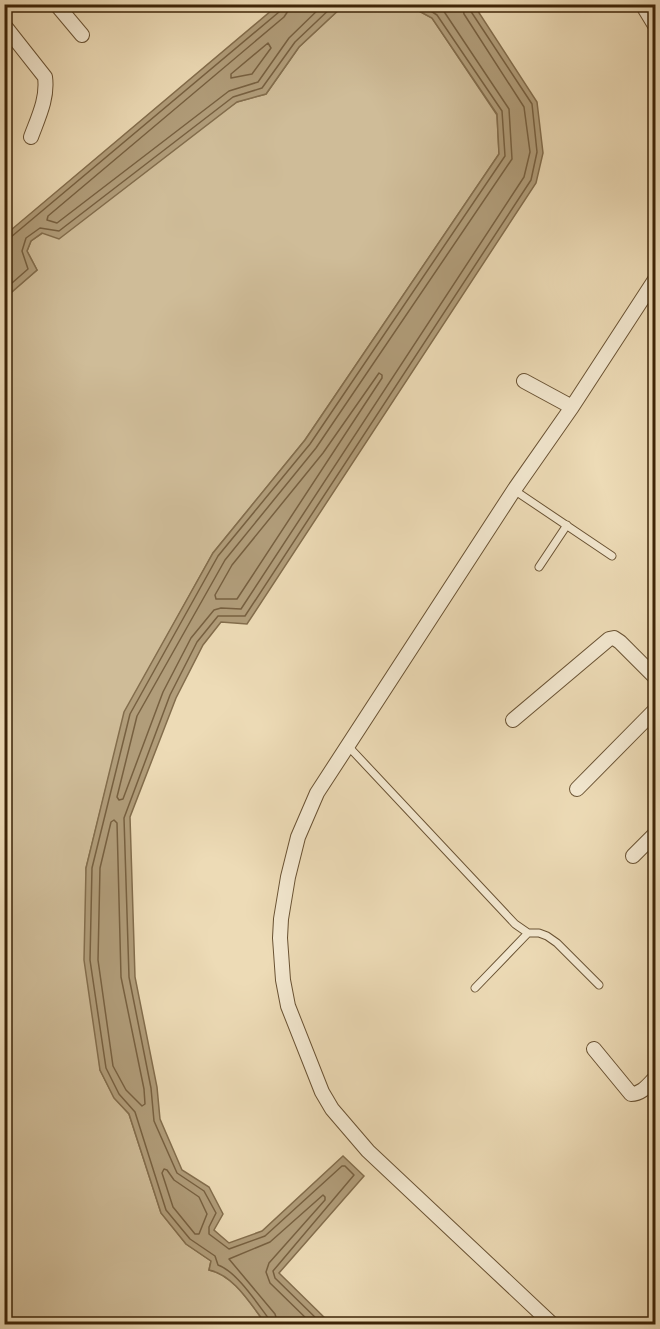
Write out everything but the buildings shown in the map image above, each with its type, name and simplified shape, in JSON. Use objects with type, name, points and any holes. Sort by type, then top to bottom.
[{"type":"street","points":[[4,9],[10,4]]},
{"type":"street","points":[[56,4],[82,35]]},
{"type":"street","points":[[642,4],[656,27]]},
{"type":"street","points":[[4,25],[45,77],[44,98],[31,137]]},
{"type":"street","points":[[552,1324],[368,1151],[332,1109],[322,1092],[288,1006],[283,980],[281,919],[298,837],[317,793],[514,490],[654,285]]},
{"type":"street","points":[[524,381],[572,407]]},
{"type":"street","points":[[513,720],[609,639],[614,638],[620,642],[656,678]]},
{"type":"street","points":[[577,789],[656,709]]},
{"type":"street","points":[[633,856],[656,833]]},
{"type":"street","points":[[594,1048],[631,1094],[642,1091],[656,1077]]},
{"type":"lane","points":[[514,490],[612,556]]},
{"type":"lane","points":[[538,567],[567,525]]},
{"type":"lane","points":[[348,746],[516,924],[528,933],[539,933],[557,943],[598,985]]},
{"type":"lane","points":[[475,988],[528,933]]},
{"type":"shaded area","points":[[344,5],[408,5],[432,18],[497,115],[499,154],[305,440],[213,553],[125,712],[86,868],[100,1070],[114,1097],[129,1114],[161,1213],[186,1244],[211,1261],[209,1270],[234,1284],[266,1324],[5,1324],[4,298],[37,270],[27,251],[31,241],[237,102],[266,94],[299,47]]},
{"type":"water","points":[[278,5],[344,5],[299,47],[266,94],[237,102],[59,239],[42,233],[31,241],[27,251],[37,270],[5,298],[5,235]]},
{"type":"water","points":[[408,5],[474,5],[537,102],[543,153],[536,183],[247,624],[221,622],[203,645],[176,698],[130,817],[135,977],[157,1087],[160,1119],[182,1170],[209,1187],[223,1214],[214,1230],[229,1243],[262,1231],[343,1156],[364,1176],[279,1273],[331,1324],[266,1324],[234,1284],[209,1270],[211,1261],[186,1244],[161,1213],[129,1114],[114,1098],[100,1070],[84,960],[86,868],[124,712],[213,553],[305,440],[499,154],[497,114],[432,18]]}]
